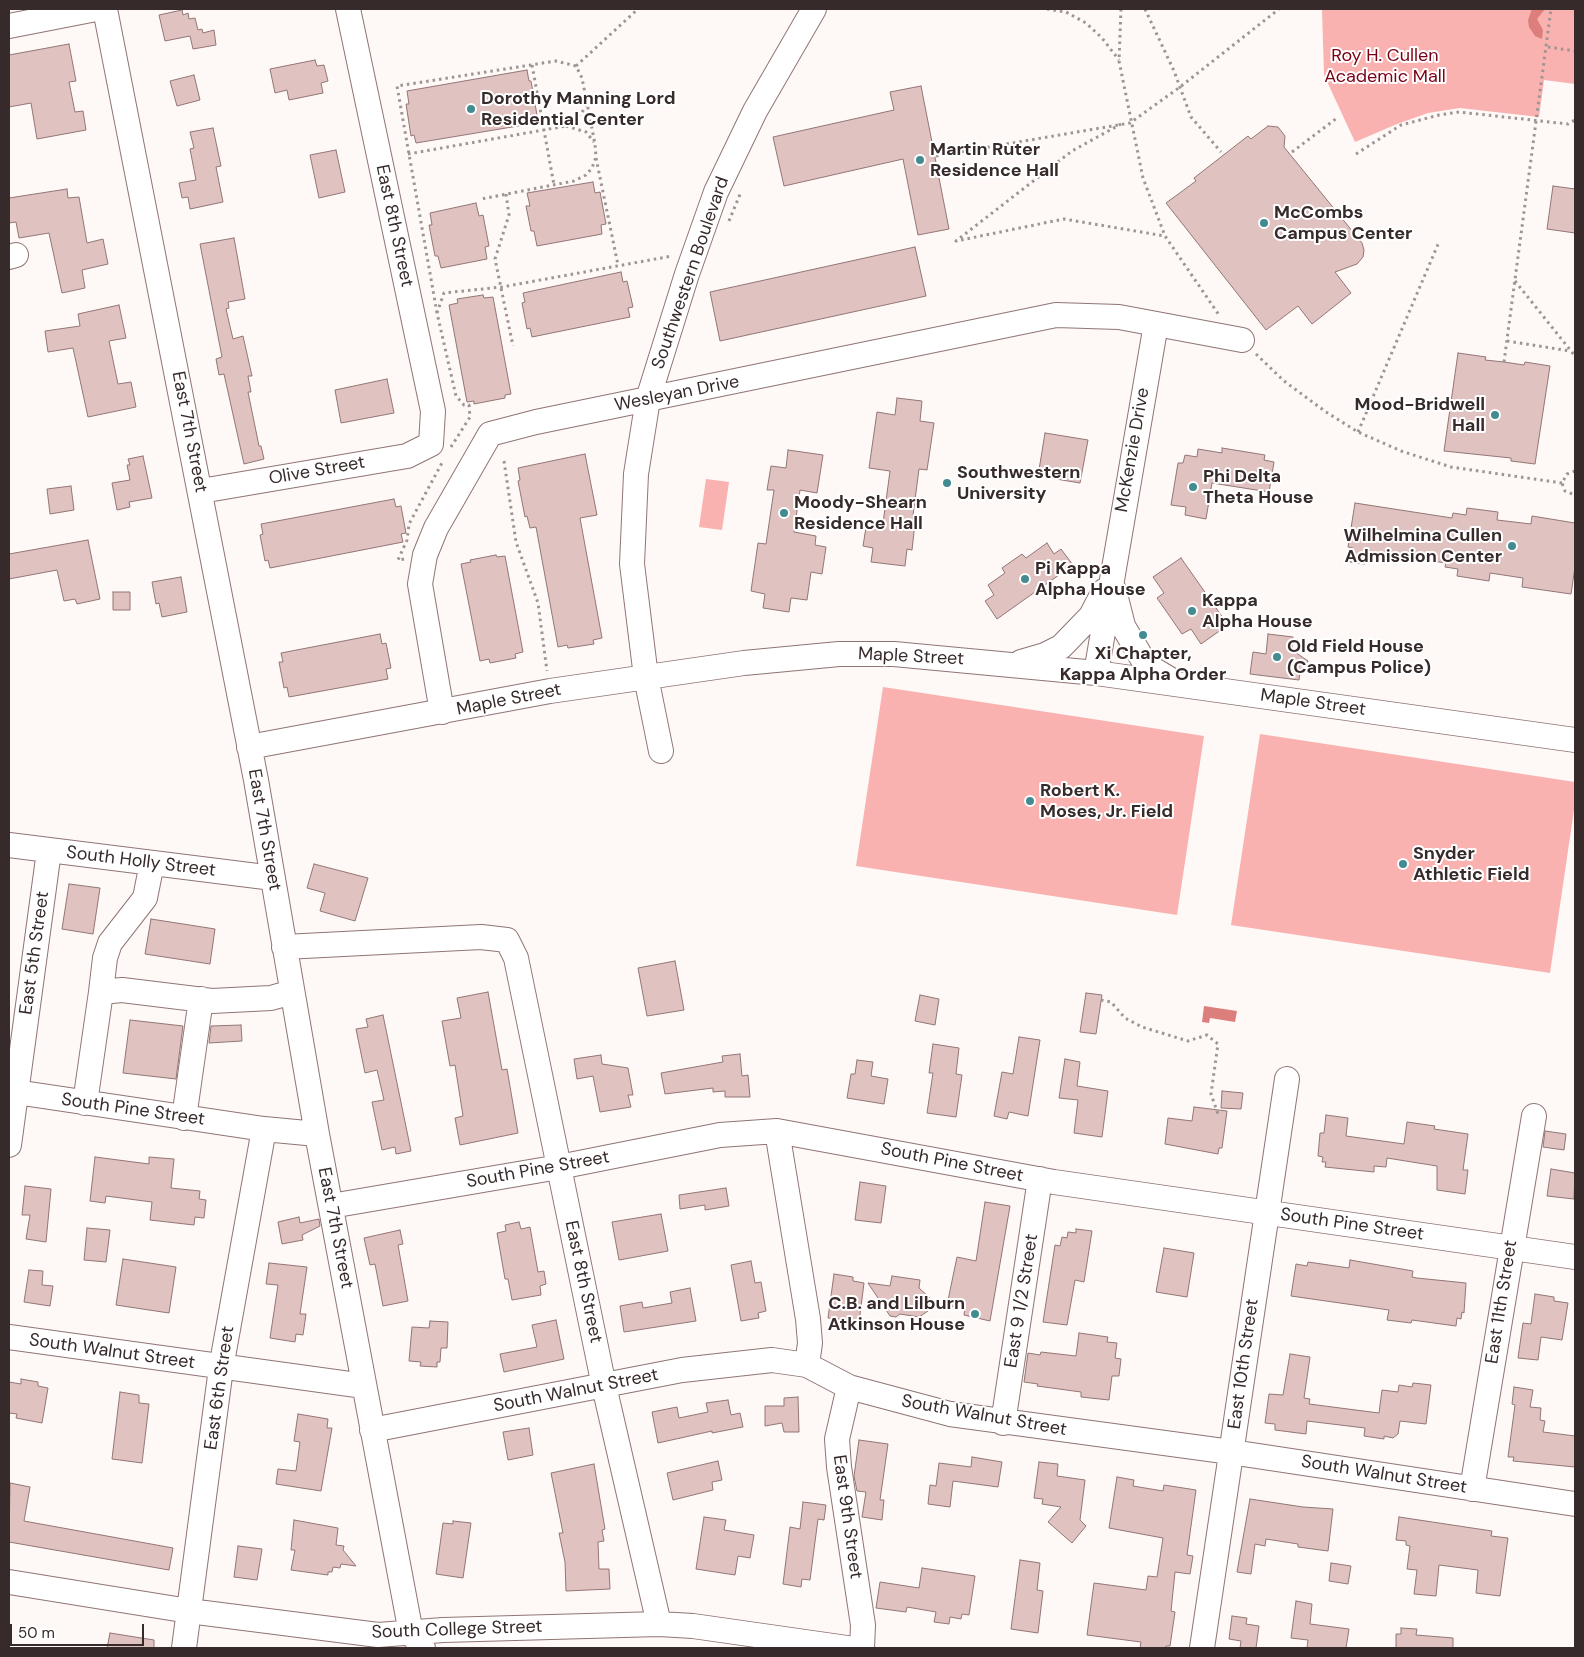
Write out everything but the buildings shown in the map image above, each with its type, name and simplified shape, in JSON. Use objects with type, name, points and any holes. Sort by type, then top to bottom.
[{"type":"street","points":[[9,26],[96,9]]},
{"type":"street","name":"East 7th Street","points":[[105,9],[201,491],[372,1430],[417,1641]]},
{"type":"street","name":"East 8th Street","points":[[348,9],[433,411],[443,449]]},
{"type":"street","name":"Southwestern Boulevard","points":[[661,750],[646,677],[632,564],[636,474],[648,399],[716,192],[755,110],[814,9]]},
{"type":"street","name":"Wesleyan Drive","points":[[442,712],[420,584],[425,555],[436,528],[490,434],[648,399],[1056,315],[1119,317],[1242,340]]},
{"type":"street","name":"McKenzie Drive","points":[[1096,673],[1156,324]]},
{"type":"street","name":"Olive Street","points":[[201,491],[443,449]]},
{"type":"street","name":"McKenzie Drive","points":[[1012,664],[1045,655],[1067,642],[1091,616],[1112,576]]},
{"type":"street","name":"McKenzie Drive","points":[[1112,576],[1115,600],[1123,626],[1146,665],[1178,684]]},
{"type":"street","name":"Maple Street","points":[[249,747],[550,691],[798,656],[838,654],[894,654],[1096,673],[1575,740]]},
{"type":"street","name":"South Holly Street","points":[[9,846],[272,878]]},
{"type":"street","name":"East 5th Street","points":[[9,1145],[12,1092],[49,851]]},
{"type":"street","points":[[85,1103],[105,958],[110,943],[145,898],[152,863]]},
{"type":"street","name":"East 8th Street","points":[[284,947],[481,937],[507,940],[516,958],[604,1386],[659,1624]]},
{"type":"street","points":[[101,992],[122,990],[201,999],[271,998],[292,992]]},
{"type":"street","points":[[184,1118],[201,999]]},
{"type":"street","name":"East 10th Street","points":[[1202,1648],[1287,1079]]},
{"type":"street","name":"South Pine Street","points":[[12,1092],[264,1130],[317,1134]]},
{"type":"street","name":"East 11th Street","points":[[1472,1488],[1534,1116]]},
{"type":"street","name":"East 6th Street","points":[[184,1648],[221,1368],[264,1130]]},
{"type":"street","points":[[777,1131],[808,1319],[810,1343],[807,1365]]},
{"type":"street","name":"South Pine Street","points":[[331,1206],[559,1167],[720,1135],[777,1131],[1040,1180],[1575,1257]]},
{"type":"street","name":"East 9 1/2 Street","points":[[1003,1422],[1040,1180]]},
{"type":"street","name":"South Walnut Street","points":[[9,1337],[221,1368],[364,1386]]},
{"type":"street","name":"South Walnut Street","points":[[372,1430],[724,1364],[772,1360],[807,1365],[850,1387],[950,1414],[1231,1452],[1575,1504]]},
{"type":"street","name":"East 9th Street","points":[[850,1387],[837,1439],[839,1467],[863,1625],[862,1648]]},
{"type":"street","name":"South College Street","points":[[9,1582],[189,1610],[417,1641],[443,1630],[659,1624],[693,1637],[847,1648]]},
{"type":"path","points":[[576,66],[638,9]]},
{"type":"path","points":[[1047,9],[1066,12],[1092,28],[1119,61]]},
{"type":"path","points":[[1066,12],[1073,9]]},
{"type":"path","points":[[1121,9],[1119,61],[1130,123],[1143,178],[1165,236],[1218,314],[1242,340],[1284,381],[1358,432],[1401,451],[1451,466],[1562,483]]},
{"type":"path","points":[[1145,9],[1180,87],[1191,117],[1220,152]]},
{"type":"path","points":[[936,156],[1130,123],[1180,87],[1279,9]]},
{"type":"path","points":[[1504,362],[1551,9]]},
{"type":"path","points":[[1548,48],[1575,51]]},
{"type":"path","points":[[425,555],[398,560],[407,540],[409,524],[443,449],[470,417],[469,405],[464,405],[456,396],[437,313],[397,86],[556,61],[576,66],[582,78],[587,100],[596,157],[618,265]]},
{"type":"path","points":[[532,65],[554,185]]},
{"type":"path","points":[[566,126],[582,113],[587,100]]},
{"type":"path","points":[[1356,154],[1401,125],[1439,115],[1459,112],[1568,124],[1575,120]]},
{"type":"path","points":[[1292,152],[1337,118]]},
{"type":"path","points":[[1121,124],[1072,152],[956,241],[1064,219],[1165,236]]},
{"type":"path","points":[[408,154],[566,126],[586,132],[595,144]]},
{"type":"path","points":[[481,199],[574,181],[586,175],[592,168],[596,157]]},
{"type":"path","points":[[728,226],[742,190]]},
{"type":"path","points":[[506,194],[509,214],[496,259],[513,346]]},
{"type":"path","points":[[1358,432],[1439,242]]},
{"type":"path","points":[[437,313],[444,293],[502,287],[618,265],[695,253]]},
{"type":"path","points":[[1515,280],[1575,356]]},
{"type":"path","points":[[1506,341],[1571,351]]},
{"type":"path","points":[[504,461],[516,542],[538,603],[550,691]]},
{"type":"path","points":[[1575,471],[1567,474],[1562,483],[1565,491],[1575,495]]},
{"type":"path","points":[[1101,1000],[1111,1002],[1125,1018],[1142,1027],[1188,1041],[1207,1035],[1218,1044],[1211,1094],[1219,1117]]},
{"type":"green space","name":"Roy H. Cullen Academic Mall","points":[[1322,9],[1575,9],[1575,84],[1544,80],[1539,117],[1460,108],[1428,113],[1355,142],[1324,75]]},
{"type":"green space","points":[[706,479],[729,482],[722,530],[699,527]]},
{"type":"green space","name":"Robert K. Moses, Jr. Field","points":[[883,687],[1204,736],[1177,915],[856,866]]},
{"type":"green space","name":"Snyder Athletic Field","points":[[1260,734],[1575,782],[1575,803],[1550,973],[1231,925]]},
{"type":"shaded area","points":[[1532,9],[1545,9],[1537,19],[1543,30],[1542,39],[1535,36],[1529,27],[1528,20]]},
{"type":"shaded area","points":[[1204,1006],[1237,1011],[1235,1022],[1210,1018],[1209,1023],[1202,1022]]},
{"type":"place","name":"Dorothy Manning Lord Residential Center","points":[[471,109]]},
{"type":"place","name":"Martin Ruter Residence Hall","points":[[920,160]]},
{"type":"place","name":"McCombs Campus Center","points":[[1264,223]]},
{"type":"place","name":"Mood-Bridwell Hall","points":[[1495,415]]},
{"type":"place","name":"Southwestern University","points":[[947,483]]},
{"type":"place","name":"Phi Delta Theta House","points":[[1193,487]]},
{"type":"place","name":"Moody-Shearn Residence Hall","points":[[784,513]]},
{"type":"place","name":"Wilhelmina Cullen Admission Center","points":[[1512,546]]},
{"type":"place","name":"Pi Kappa Alpha House","points":[[1025,579]]},
{"type":"place","name":"Kappa Alpha House","points":[[1192,611]]},
{"type":"place","name":"Xi Chapter, Kappa Alpha Order","points":[[1143,635]]},
{"type":"place","name":"Old Field House (Campus Police)","points":[[1277,657]]},
{"type":"place","name":"Robert K. Moses, Jr. Field","points":[[1030,801]]},
{"type":"place","name":"Snyder Athletic Field","points":[[1403,864]]},
{"type":"place","name":"C.B. and Lilburn Atkinson House","points":[[975,1314]]}]
